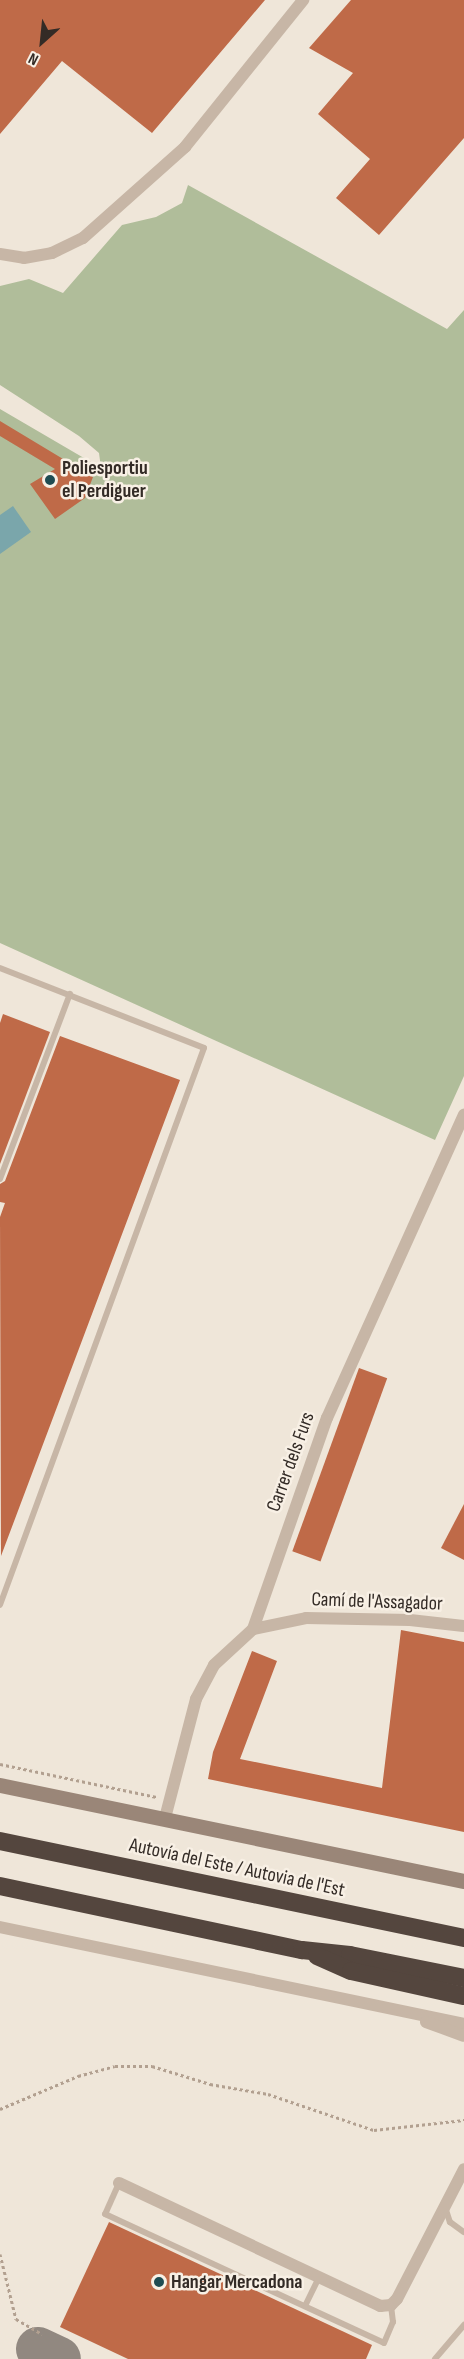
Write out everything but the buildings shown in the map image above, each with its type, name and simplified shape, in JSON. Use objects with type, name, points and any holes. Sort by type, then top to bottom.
[{"type":"highway","name":"Autovía del Este / Autovia de l'Est","points":[[0,1841],[464,1938]]},
{"type":"highway","points":[[0,1886],[302,1950],[350,1954],[464,1978]]},
{"type":"highway","points":[[302,1950],[351,1971],[464,1996]]},
{"type":"street","points":[[0,254],[24,258],[52,253],[83,238],[185,147],[303,0]]},
{"type":"street","name":"Carrer dels Furs","points":[[165,1818],[196,1699],[214,1665],[253,1629],[327,1418],[464,1115]]},
{"type":"street","name":"Camí de l'Assagador","points":[[253,1629],[306,1618],[410,1620],[464,1626]]},
{"type":"street","points":[[0,1785],[464,1881]]},
{"type":"street","points":[[0,1927],[464,2024]]},
{"type":"street","points":[[391,2008],[464,2036]]},
{"type":"street","points":[[119,2183],[380,2306],[391,2305],[461,2175]]},
{"type":"lane","points":[[0,969],[70,994],[204,1048],[0,1605]]},
{"type":"lane","points":[[0,1179],[70,994]]},
{"type":"lane","points":[[461,2175],[464,2192]]},
{"type":"lane","points":[[119,2183],[105,2214],[384,2343],[393,2322],[391,2305]]},
{"type":"lane","points":[[445,2207],[450,2222],[464,2232]]},
{"type":"lane","points":[[305,2307],[319,2277]]},
{"type":"lane","points":[[435,2359],[464,2325]]},
{"type":"path","points":[[0,2109],[78,2076],[115,2066],[152,2066],[210,2084],[268,2094],[374,2130],[464,2120]]},
{"type":"path","points":[[0,2254],[16,2319],[42,2334]]},
{"type":"green space","points":[[188,185],[447,329],[464,310],[464,1076],[435,1140],[0,943],[0,409],[101,468],[99,453],[79,436],[0,385],[0,286],[29,279],[63,293],[122,225],[156,217],[182,203]]},
{"type":"water","points":[[13,506],[31,532],[0,554],[0,515]]},
{"type":"taxiway","points":[[38,2349],[59,2359]]},
{"type":"place","name":"Poliesportiu el Perdiguer","points":[[50,480]]},
{"type":"place","name":"Hangar Mercadona","points":[[159,2282]]}]
